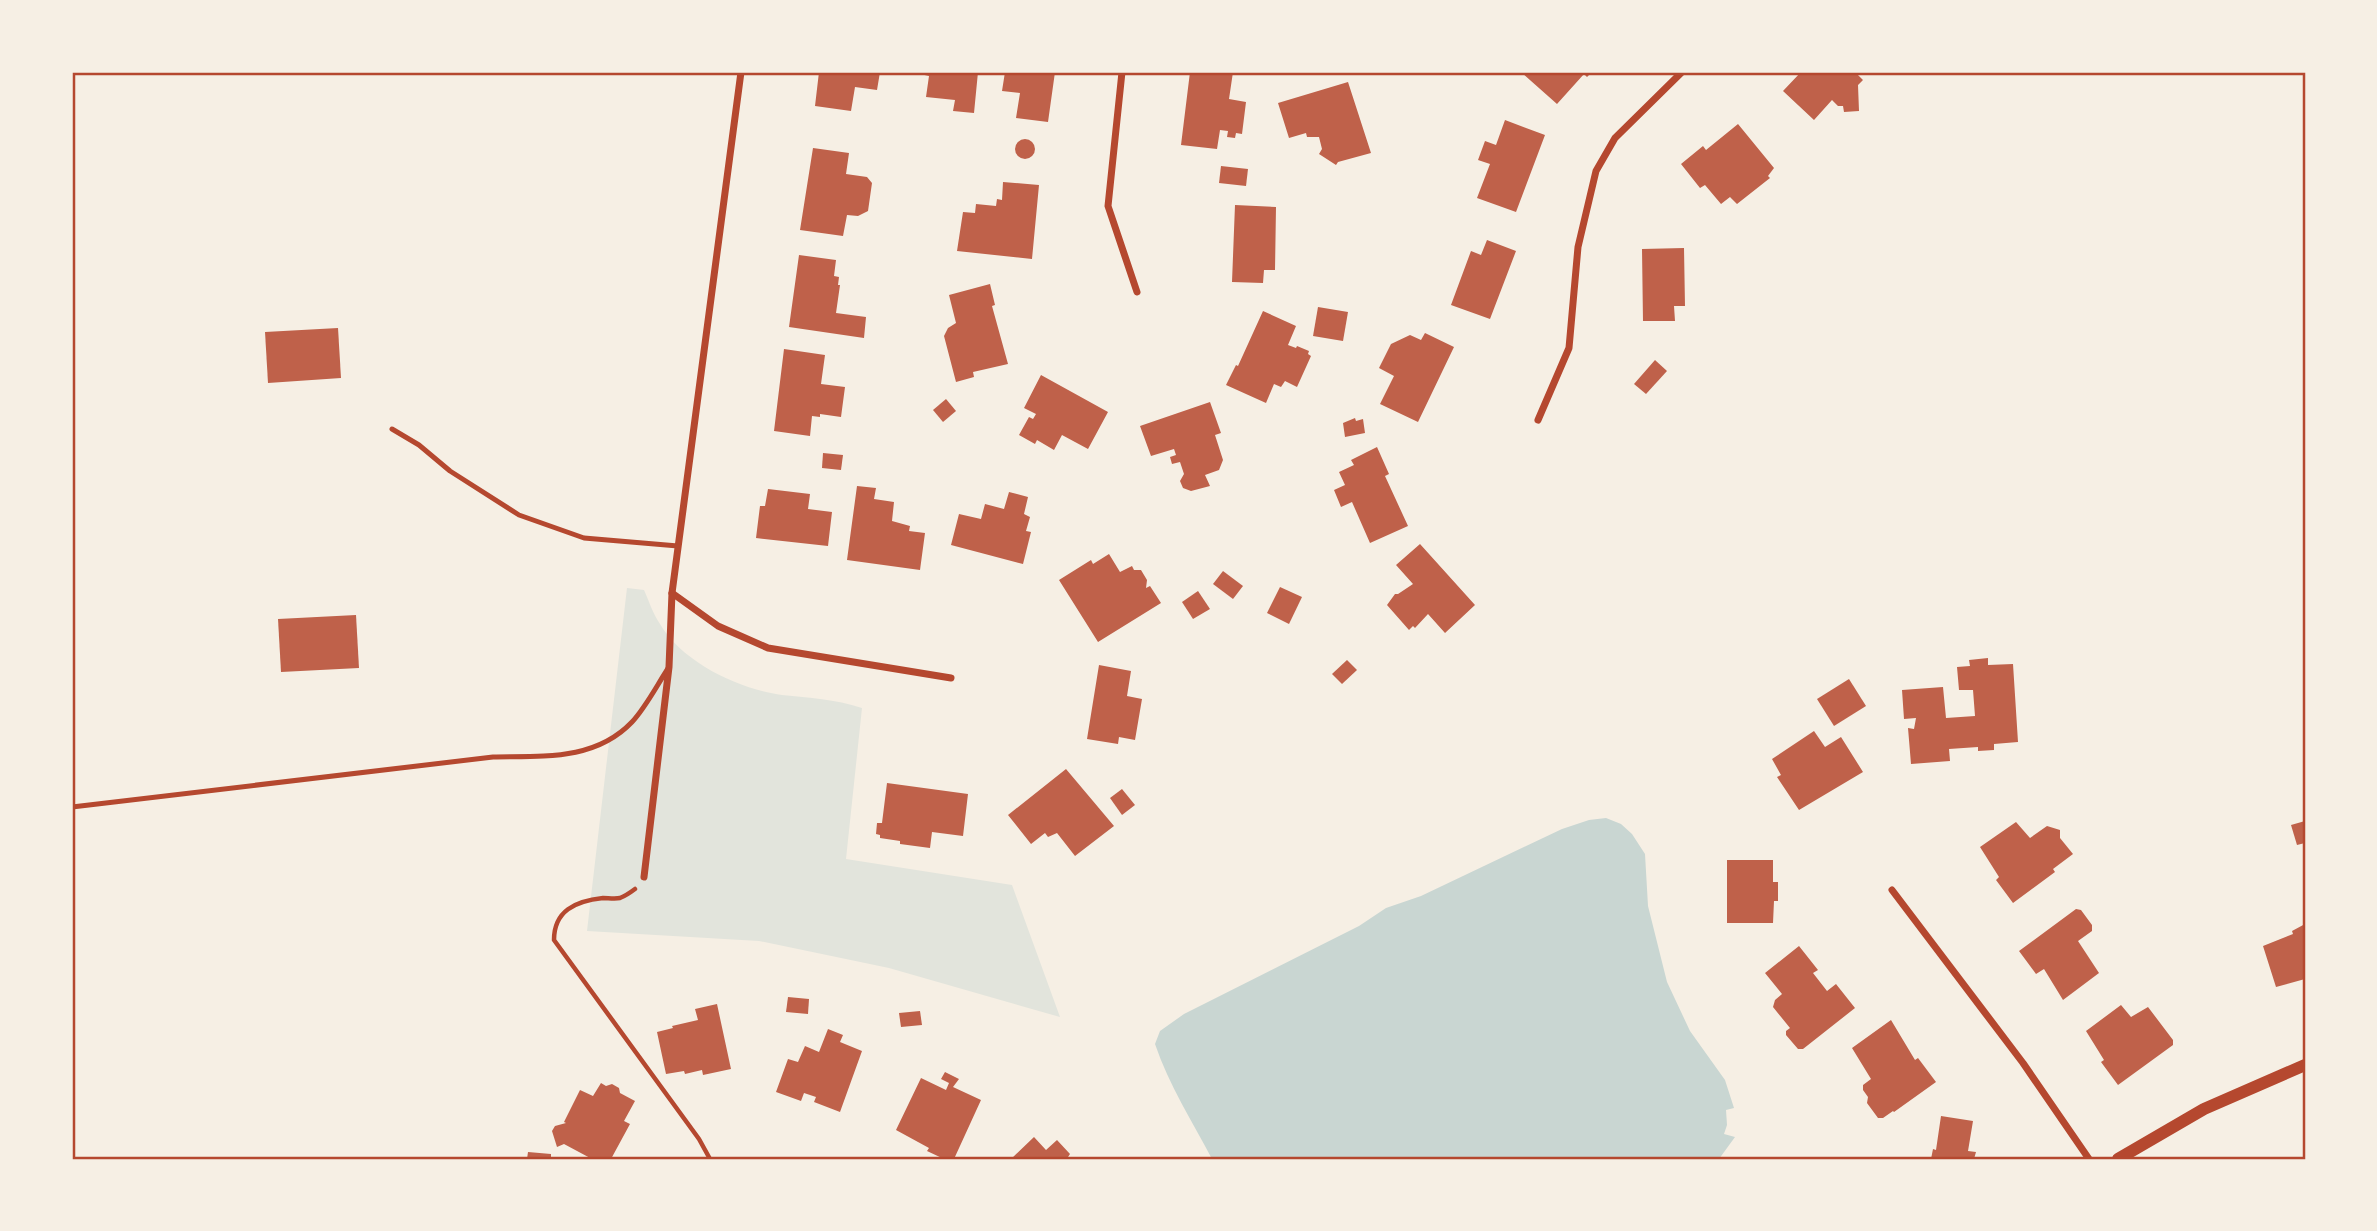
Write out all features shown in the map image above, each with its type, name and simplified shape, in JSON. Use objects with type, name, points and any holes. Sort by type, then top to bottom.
[{"type":"street","points":[[644,877],[668,667],[672,593],[740,72]]},
{"type":"street","points":[[1122,72],[1108,206],[1137,292]]},
{"type":"street","points":[[1538,420],[1569,348],[1578,247],[1596,171],[1615,138],[1682,72]]},
{"type":"street","points":[[672,593],[718,626],[768,648],[951,678]]},
{"type":"street","points":[[1892,890],[2023,1063],[2089,1159]]},
{"type":"street","points":[[2118,1159],[2204,1109],[2305,1065]]},
{"type":"lane","points":[[392,429],[419,445],[450,471],[519,515],[583,538],[678,546]]},
{"type":"lane","points":[[72,807],[493,757],[563,755],[598,747],[631,722],[668,667]]},
{"type":"path","points":[[644,877],[634,890],[620,898],[601,898],[581,903],[561,913],[554,928],[554,940],[699,1139],[710,1159]]},
{"type":"shaded area","points":[[627,588],[644,590],[655,616],[670,638],[697,662],[714,672],[765,692],[862,708],[846,859],[1012,885],[1060,1017],[889,968],[759,941],[587,931]]},
{"type":"shaded area","points":[[1606,818],[1621,824],[1632,834],[1645,854],[1648,906],[1667,982],[1690,1031],[1725,1080],[1734,1108],[1726,1110],[1727,1125],[1724,1134],[1735,1137],[1719,1159],[1212,1159],[1161,1059],[1155,1044],[1160,1031],[1184,1014],[1359,926],[1386,908],[1421,896],[1562,829],[1589,820]]},
{"type":"building","points":[[819,72],[880,72],[877,90],[855,87],[851,111],[815,106]]},
{"type":"building","points":[[978,72],[974,113],[953,111],[955,100],[926,97],[929,76],[920,74]]},
{"type":"building","points":[[1005,72],[1055,72],[1048,122],[1016,118],[1020,93],[1002,91]]},
{"type":"building","points":[[1190,72],[1233,72],[1229,99],[1246,102],[1242,134],[1236,133],[1235,138],[1227,137],[1228,131],[1220,130],[1217,149],[1181,145]]},
{"type":"building","points":[[1523,72],[1592,72],[1587,77],[1584,74],[1557,104]]},
{"type":"building","points":[[1801,72],[1859,72],[1857,74],[1863,80],[1858,85],[1859,111],[1844,112],[1843,106],[1838,106],[1832,100],[1814,120],[1783,91]]},
{"type":"building","points":[[1348,82],[1371,153],[1338,162],[1336,165],[1319,154],[1322,149],[1319,137],[1307,137],[1306,133],[1289,138],[1278,103]]},
{"type":"building","points":[[1505,120],[1545,135],[1516,212],[1477,198],[1490,164],[1478,160],[1485,141],[1496,145]]},
{"type":"building","points":[[1738,124],[1774,168],[1768,176],[1770,178],[1737,204],[1730,197],[1721,204],[1705,185],[1700,188],[1681,164],[1703,146],[1706,150]]},
{"type":"building","points":[[1025,139],[1032,142],[1035,149],[1032,156],[1025,159],[1018,156],[1015,149],[1018,142]]},
{"type":"building","points":[[813,148],[849,153],[846,174],[867,177],[872,183],[868,211],[858,216],[847,215],[843,236],[800,230]]},
{"type":"building","points":[[1221,166],[1248,169],[1246,186],[1219,183]]},
{"type":"building","points":[[1003,182],[1039,185],[1032,259],[957,251],[963,212],[975,213],[976,204],[996,206],[997,199],[1002,200]]},
{"type":"building","points":[[1235,205],[1276,207],[1275,270],[1264,270],[1263,283],[1232,282]]},
{"type":"building","points":[[1487,240],[1516,251],[1490,319],[1451,305],[1471,251],[1481,255]]},
{"type":"building","points":[[1684,248],[1685,306],[1674,306],[1675,321],[1643,321],[1642,249]]},
{"type":"building","points":[[799,255],[836,260],[834,276],[839,277],[840,285],[836,313],[866,317],[864,338],[789,327]]},
{"type":"building","points":[[990,284],[995,305],[992,306],[1008,364],[973,372],[974,377],[956,382],[944,336],[948,328],[956,323],[949,295]]},
{"type":"building","points":[[1318,307],[1348,312],[1343,341],[1313,336]]},
{"type":"building","points":[[1263,311],[1296,326],[1288,345],[1309,351],[1311,356],[1297,387],[1285,381],[1281,387],[1274,384],[1266,403],[1226,385],[1236,365],[1238,366]]},
{"type":"building","points":[[338,328],[341,378],[268,383],[265,332]]},
{"type":"building","points":[[1425,333],[1454,347],[1418,422],[1380,404],[1394,376],[1379,368],[1391,344],[1410,335],[1421,340]]},
{"type":"building","points":[[784,349],[825,355],[821,384],[845,387],[841,417],[820,414],[820,417],[812,416],[810,436],[774,431]]},
{"type":"building","points":[[1655,360],[1667,371],[1646,394],[1634,384]]},
{"type":"building","points":[[1041,375],[1108,412],[1088,449],[1062,435],[1054,450],[1037,440],[1035,444],[1019,435],[1029,417],[1033,419],[1036,414],[1024,408]]},
{"type":"building","points":[[946,399],[956,411],[943,422],[933,410]]},
{"type":"building","points":[[1210,402],[1221,433],[1215,435],[1223,460],[1219,470],[1205,475],[1210,486],[1191,491],[1183,488],[1180,481],[1184,474],[1180,462],[1172,464],[1170,457],[1176,455],[1174,449],[1151,456],[1140,426]]},
{"type":"building","points":[[1355,418],[1356,421],[1363,419],[1365,433],[1345,437],[1343,423]]},
{"type":"building","points":[[1377,447],[1389,474],[1385,476],[1408,526],[1370,543],[1352,502],[1341,507],[1334,490],[1345,485],[1339,472],[1354,465],[1351,460]]},
{"type":"building","points":[[823,453],[843,455],[841,470],[822,468]]},
{"type":"building","points":[[857,486],[876,488],[874,499],[894,502],[892,521],[910,526],[909,531],[925,533],[920,570],[847,560]]},
{"type":"building","points":[[768,489],[810,494],[808,509],[832,512],[828,546],[756,538],[760,506],[765,506]]},
{"type":"building","points":[[1009,492],[1028,497],[1024,514],[1030,517],[1026,531],[1031,532],[1023,564],[951,545],[959,514],[981,519],[985,504],[1004,509]]},
{"type":"building","points":[[1420,544],[1475,605],[1445,633],[1428,614],[1415,628],[1413,626],[1409,630],[1387,605],[1395,594],[1413,584],[1396,565]]},
{"type":"building","points":[[1109,554],[1120,572],[1132,566],[1134,570],[1141,570],[1147,580],[1146,588],[1150,586],[1161,603],[1098,642],[1059,580],[1091,560],[1093,564]]},
{"type":"building","points":[[1223,571],[1243,586],[1233,599],[1213,584]]},
{"type":"building","points":[[1280,587],[1302,597],[1289,624],[1267,613]]},
{"type":"building","points":[[1198,591],[1210,609],[1193,619],[1182,602]]},
{"type":"building","points":[[356,615],[359,668],[281,672],[278,619]]},
{"type":"building","points":[[1988,658],[1988,665],[2013,664],[2018,742],[1994,744],[1994,750],[1978,751],[1978,747],[1949,749],[1950,761],[1911,764],[1908,728],[1914,729],[1916,718],[1904,719],[1902,690],[1943,687],[1946,718],[1975,716],[1973,690],[1959,690],[1957,667],[1970,666],[1969,660]]},
{"type":"building","points":[[1347,660],[1357,670],[1342,684],[1332,674]]},
{"type":"building","points":[[1099,665],[1131,671],[1127,696],[1142,699],[1135,740],[1119,737],[1118,744],[1087,739]]},
{"type":"building","points":[[1849,679],[1866,706],[1834,726],[1817,699]]},
{"type":"building","points":[[1814,731],[1825,747],[1841,737],[1863,772],[1799,810],[1777,777],[1781,775],[1772,759]]},
{"type":"building","points":[[1066,769],[1114,826],[1075,856],[1057,833],[1048,837],[1045,833],[1031,844],[1008,815]]},
{"type":"building","points":[[887,783],[968,794],[963,836],[932,832],[930,848],[880,838],[880,835],[876,834],[877,823],[882,823]]},
{"type":"building","points":[[1122,789],[1135,805],[1122,815],[1110,798]]},
{"type":"building","points":[[2305,821],[2305,843],[2297,845],[2291,825]]},
{"type":"building","points":[[2016,822],[2030,838],[2047,826],[2060,830],[2060,838],[2073,854],[2053,869],[2055,872],[2013,903],[1996,880],[1999,877],[1980,847]]},
{"type":"building","points":[[1727,860],[1773,860],[1773,882],[1778,882],[1778,901],[1774,901],[1773,923],[1727,923]]},
{"type":"building","points":[[2076,909],[2081,910],[2092,925],[2092,931],[2078,941],[2099,973],[2063,1000],[2044,969],[2036,974],[2019,951]]},
{"type":"building","points":[[2305,924],[2305,979],[2276,987],[2263,946],[2293,934],[2292,931]]},
{"type":"building","points":[[1799,946],[1818,970],[1813,973],[1827,991],[1836,984],[1855,1008],[1803,1049],[1798,1049],[1786,1035],[1790,1028],[1773,1007],[1775,1000],[1782,994],[1765,973]]},
{"type":"building","points":[[788,997],[809,999],[808,1014],[786,1012]]},
{"type":"building","points":[[717,1004],[731,1069],[703,1075],[702,1070],[666,1074],[657,1032],[698,1020],[695,1009]]},
{"type":"building","points":[[2121,1005],[2131,1017],[2148,1007],[2173,1040],[2173,1045],[2118,1085],[2101,1062],[2104,1060],[2086,1031]]},
{"type":"building","points":[[920,1011],[922,1025],[901,1027],[899,1013]]},
{"type":"building","points":[[1891,1020],[1915,1060],[1918,1058],[1936,1082],[1894,1112],[1878,1118],[1867,1103],[1868,1097],[1863,1090],[1863,1085],[1871,1079],[1852,1048]]},
{"type":"building","points":[[828,1029],[843,1035],[840,1042],[862,1051],[840,1112],[814,1102],[816,1097],[804,1093],[801,1101],[776,1092],[788,1059],[798,1062],[805,1046],[819,1052]]},
{"type":"building","points":[[945,1072],[959,1079],[953,1087],[981,1100],[954,1159],[944,1159],[927,1151],[929,1148],[896,1130],[921,1078],[946,1090],[949,1083],[941,1079]]},
{"type":"building","points":[[601,1083],[606,1086],[612,1084],[619,1088],[620,1093],[635,1101],[624,1121],[630,1124],[611,1159],[592,1159],[564,1144],[557,1147],[552,1131],[555,1126],[566,1123],[564,1122],[580,1090],[593,1096]]},
{"type":"building","points":[[1941,1116],[1973,1121],[1968,1151],[1976,1152],[1974,1159],[1931,1159],[1933,1149],[1936,1150]]},
{"type":"building","points":[[1034,1137],[1046,1150],[1057,1140],[1070,1154],[1068,1157],[1071,1159],[1011,1159]]},
{"type":"building","points":[[528,1152],[551,1154],[551,1159],[527,1159]]}]
